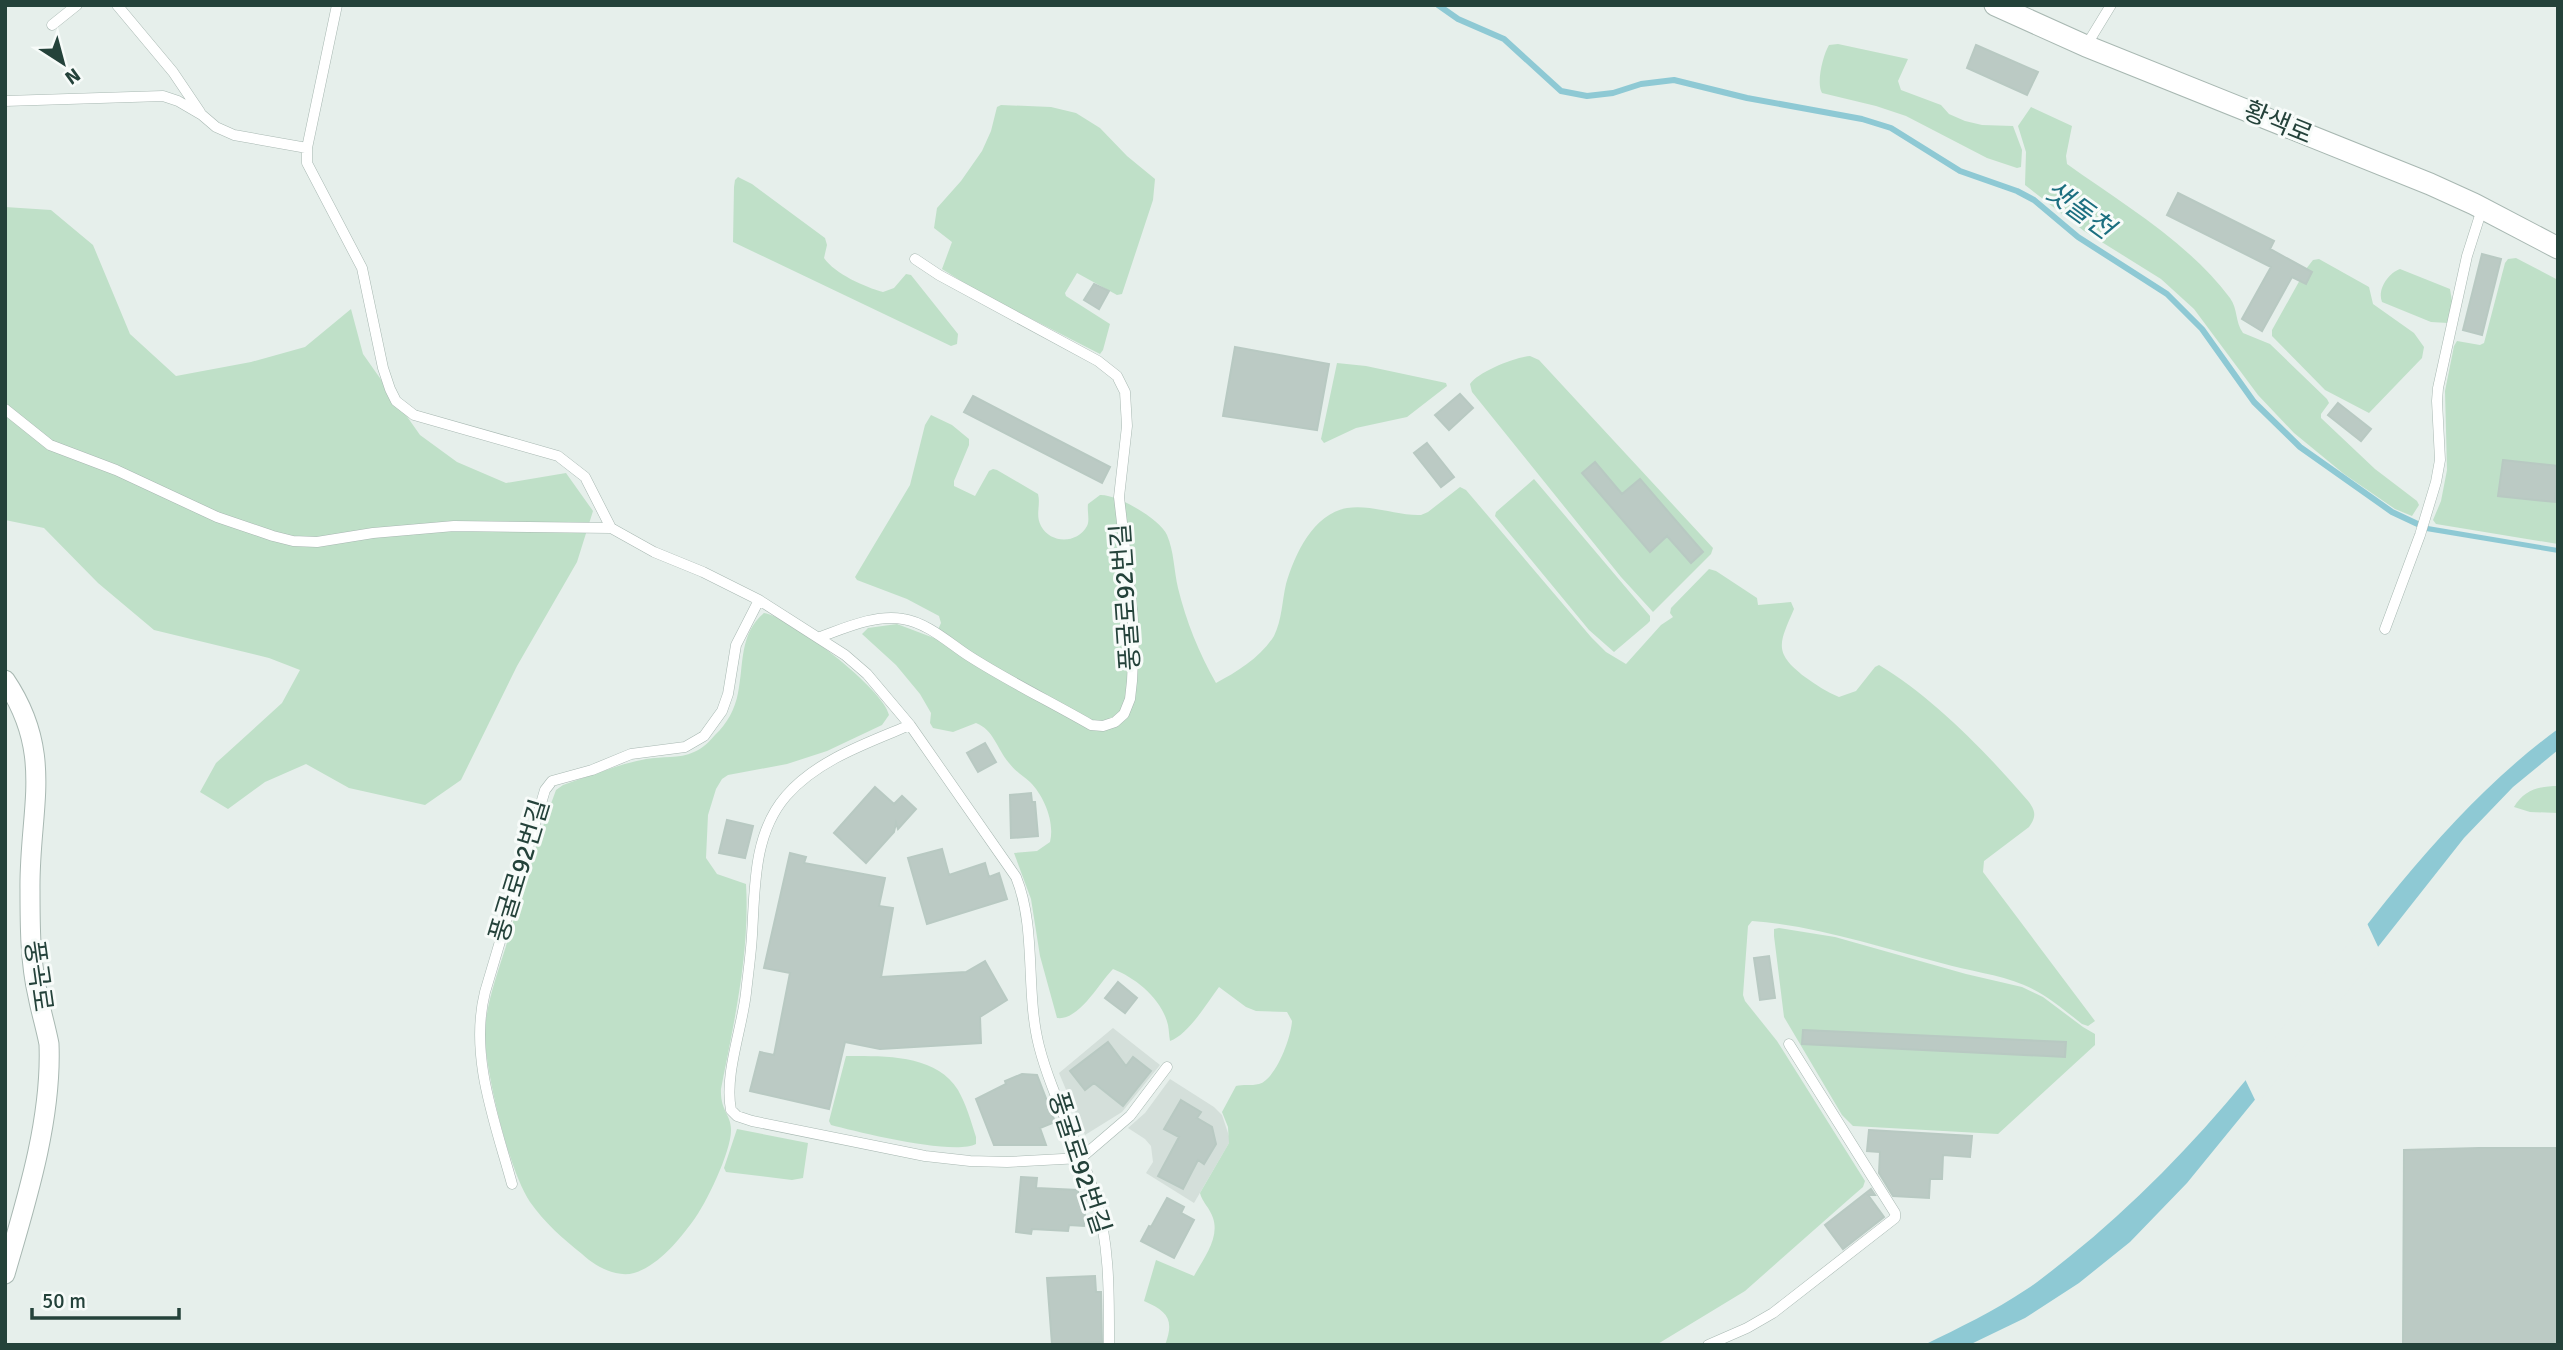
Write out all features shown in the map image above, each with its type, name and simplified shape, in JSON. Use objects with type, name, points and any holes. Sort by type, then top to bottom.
[{"type":"street","name":"황색로","points":[[1995,5],[2086,46],[2378,163],[2482,209],[2558,248]]},
{"type":"street","name":"풍곡로","points":[[5,680],[22,709],[35,747],[36,790],[30,886],[32,944],[36,986],[50,1057],[43,1118],[25,1208],[5,1274]]},
{"type":"lane","points":[[52,25],[77,5]]},
{"type":"lane","points":[[117,5],[173,72],[202,115]]},
{"type":"lane","points":[[5,408],[50,445],[116,470],[217,517],[293,541],[317,542],[435,527],[611,528],[585,477],[558,456],[414,415],[396,401],[383,368],[362,268],[307,163],[307,148],[337,5]]},
{"type":"lane","points":[[2086,46],[2111,5]]},
{"type":"lane","points":[[5,101],[163,96],[202,115],[216,127],[234,135],[307,148]]},
{"type":"lane","points":[[2385,629],[2420,535],[2438,470],[2437,401],[2441,374],[2467,256],[2482,209]]},
{"type":"lane","name":"풍굴로92번길","points":[[820,637],[857,624],[903,619],[941,636],[971,657],[1091,724],[1103,726],[1115,722],[1124,714],[1130,699],[1134,638],[1119,497],[1127,402],[1122,383],[1098,362],[939,275],[915,258]]},
{"type":"lane","name":"풍굴로92번길","points":[[611,528],[654,552],[703,572],[759,600],[820,637],[867,674],[911,725],[1010,866],[1021,888],[1024,905],[1032,999],[1040,1047],[1094,1194],[1105,1241],[1109,1345]]},
{"type":"lane","name":"풍굴로92번길","points":[[512,1184],[485,1081],[480,1053],[479,1022],[485,992],[545,790],[552,781],[592,770],[631,754],[685,747],[704,736],[722,711],[728,694],[736,645],[759,600]]},
{"type":"lane","points":[[911,725],[849,751],[820,768],[785,797],[773,816],[758,860],[746,999],[730,1090],[731,1110],[737,1116],[752,1121],[925,1156],[1007,1162],[1081,1158],[1130,1116],[1167,1067]]},
{"type":"lane","points":[[1709,1345],[1773,1313],[1895,1218],[1895,1213],[1789,1044]]},
{"type":"shaded area","points":[[1113,1028],[1160,1065],[1122,1112],[1085,1135],[1059,1073]]},
{"type":"shaded area","points":[[1170,1079],[1214,1107],[1222,1115],[1229,1136],[1229,1143],[1194,1203],[1146,1173],[1153,1162],[1151,1146],[1128,1128],[1145,1113]]},
{"type":"green space","points":[[1838,44],[1908,59],[1898,81],[1901,90],[1941,105],[1949,114],[1982,125],[2013,126],[2022,150],[2021,167],[1987,158],[1906,116],[1822,93],[1820,76],[1825,55],[1829,45]]},
{"type":"green space","points":[[997,107],[1051,107],[1076,113],[1100,128],[1127,156],[1155,179],[1153,200],[1122,294],[1117,295],[1077,273],[1065,293],[1110,324],[1100,354],[977,291],[942,269],[952,242],[934,228],[937,208],[961,181],[982,151]]},
{"type":"green space","points":[[2031,107],[2072,126],[2067,164],[2154,225],[2195,259],[2230,298],[2243,333],[2270,344],[2327,399],[2329,403],[2321,418],[2375,469],[2417,501],[2419,505],[2412,516],[2395,509],[2344,474],[2294,433],[2258,395],[2194,309],[2161,279],[2084,231],[2025,185],[2026,152],[2018,126]]},
{"type":"green space","points":[[738,177],[752,184],[825,238],[827,245],[824,258],[851,279],[883,292],[894,288],[906,274],[911,275],[958,334],[957,344],[951,346],[733,242],[734,187]]},
{"type":"green space","points":[[5,207],[51,210],[93,245],[130,334],[176,376],[251,362],[305,347],[351,309],[363,354],[420,435],[457,462],[506,483],[566,473],[593,511],[577,562],[517,666],[461,780],[425,805],[349,788],[306,764],[265,782],[228,809],[200,792],[216,763],[282,703],[300,670],[269,658],[154,630],[98,583],[44,528],[5,520]]},
{"type":"green space","points":[[2516,258],[2558,280],[2558,544],[2436,524],[2433,520],[2441,501],[2447,470],[2445,391],[2454,346],[2457,341],[2480,345],[2484,343],[2505,263],[2508,259]]},
{"type":"green space","points":[[2319,259],[2369,287],[2373,304],[2414,333],[2424,347],[2422,358],[2369,413],[2325,390],[2272,336],[2272,330],[2306,269],[2313,260]]},
{"type":"green space","points":[[2400,269],[2450,289],[2452,301],[2448,323],[2431,322],[2382,302],[2381,292],[2385,282],[2391,274]]},
{"type":"green space","points":[[1530,356],[1539,360],[1713,548],[1711,554],[1653,612],[1621,577],[1472,392],[1470,384],[1474,379],[1507,362]]},
{"type":"green space","points":[[1337,363],[1366,366],[1446,383],[1447,386],[1407,417],[1356,428],[1324,443],[1321,439]]},
{"type":"green space","points":[[931,415],[952,425],[969,439],[954,486],[975,496],[989,471],[997,470],[1038,494],[1039,522],[1045,532],[1057,539],[1071,539],[1083,532],[1088,524],[1088,504],[1100,495],[1127,503],[1156,522],[1167,535],[1185,613],[1216,683],[1240,669],[1269,644],[1277,630],[1286,584],[1300,548],[1324,518],[1356,507],[1421,515],[1460,487],[1466,490],[1591,637],[1606,652],[1626,664],[1661,625],[1673,617],[1671,608],[1709,569],[1757,598],[1758,605],[1791,602],[1794,609],[1782,639],[1782,647],[1788,661],[1805,677],[1839,697],[1856,691],[1879,665],[1940,710],[2029,802],[2034,814],[2029,827],[1984,861],[1983,872],[2095,1021],[2088,1026],[2082,1024],[2040,993],[2004,978],[1824,932],[1752,921],[1748,926],[1743,995],[1745,1001],[1777,1041],[1865,1181],[1863,1187],[1745,1291],[1656,1345],[1165,1345],[1169,1329],[1167,1317],[1158,1308],[1144,1301],[1156,1260],[1194,1276],[1206,1255],[1215,1226],[1212,1214],[1200,1193],[1229,1143],[1228,1127],[1222,1112],[1236,1086],[1259,1084],[1271,1074],[1286,1047],[1292,1021],[1287,1012],[1256,1011],[1246,1007],[1219,987],[1184,1032],[1170,1041],[1165,1015],[1154,998],[1139,984],[1113,969],[1081,1008],[1073,1014],[1057,1018],[1040,956],[1031,899],[1014,853],[1037,851],[1050,842],[1050,818],[1040,794],[1009,763],[982,726],[976,723],[953,732],[933,728],[930,723],[931,713],[920,694],[896,665],[862,634],[868,628],[897,624],[934,638],[941,623],[939,616],[855,577],[910,485],[925,425]]},
{"type":"green space","points":[[1534,479],[1650,616],[1650,621],[1614,652],[1589,630],[1495,516],[1496,512]]},
{"type":"green space","points":[[764,613],[777,617],[814,640],[854,672],[883,703],[889,715],[882,725],[827,751],[787,764],[728,775],[716,789],[708,815],[706,858],[717,874],[746,884],[743,962],[721,1089],[722,1102],[731,1124],[730,1138],[723,1163],[705,1202],[675,1244],[643,1270],[620,1274],[593,1263],[561,1236],[535,1209],[522,1188],[500,1123],[490,1076],[485,1039],[489,1004],[556,790],[563,785],[615,767],[646,759],[688,754],[706,745],[733,710],[746,640],[756,621]]},
{"type":"green space","points":[[2558,786],[2558,813],[2530,812],[2514,807],[2522,797],[2533,790]]},
{"type":"green space","points":[[1774,929],[1835,937],[2022,987],[2043,997],[2095,1034],[2095,1045],[1998,1134],[1853,1126],[1842,1115],[1784,1017],[1774,936]]},
{"type":"green space","points":[[846,1056],[892,1057],[923,1063],[948,1078],[961,1095],[976,1144],[965,1147],[928,1145],[831,1125],[829,1121]]},
{"type":"green space","points":[[737,1129],[808,1143],[803,1178],[792,1180],[726,1172],[724,1168]]},
{"type":"water","points":[[2428,526],[2558,548],[2558,553],[2426,531]]},
{"type":"water","points":[[2558,729],[2558,750],[2513,787],[2464,838],[2187,1183],[2130,1242],[2079,1283],[2025,1318],[1969,1345],[1924,1345],[2015,1297],[2053,1270],[2139,1195],[2183,1151],[2245,1081],[2429,850],[2469,806],[2512,766]]},
{"type":"pier","points":[[2366,921],[2380,951],[2257,1104],[2244,1077]]},
{"type":"building","points":[[1976,45],[2038,72],[2027,95],[1967,68]]},
{"type":"building","points":[[2178,193],[2274,241],[2270,249],[2312,272],[2306,284],[2292,277],[2262,331],[2242,319],[2271,267],[2167,215]]},
{"type":"building","points":[[2482,254],[2501,259],[2482,335],[2463,330]]},
{"type":"building","points":[[1094,284],[1109,291],[1099,309],[1084,300]]},
{"type":"building","points":[[1235,347],[1329,364],[1317,430],[1223,416]]},
{"type":"building","points":[[1460,394],[1473,408],[1449,430],[1435,415]]},
{"type":"building","points":[[973,396],[1110,467],[1102,483],[964,412]]},
{"type":"building","points":[[2338,403],[2371,429],[2361,441],[2328,415]]},
{"type":"building","points":[[1427,443],[1454,477],[1441,487],[1414,453]]},
{"type":"building","points":[[2503,460],[2558,466],[2555,502],[2498,496]]},
{"type":"building","points":[[1595,462],[1622,494],[1640,479],[1703,552],[1691,563],[1667,536],[1650,552],[1582,473]]},
{"type":"building","points":[[985,743],[996,762],[978,772],[967,753]]},
{"type":"building","points":[[875,787],[894,804],[902,796],[916,809],[898,829],[896,823],[894,832],[866,863],[834,833]]},
{"type":"building","points":[[1031,793],[1032,802],[1035,802],[1038,836],[1011,838],[1010,795]]},
{"type":"building","points":[[727,820],[753,826],[745,858],[719,853]]},
{"type":"building","points":[[942,849],[949,875],[985,863],[989,877],[999,873],[1007,899],[927,924],[908,858]]},
{"type":"building","points":[[790,853],[806,857],[804,863],[885,878],[879,906],[893,908],[881,977],[966,972],[985,961],[1007,1000],[980,1017],[981,1043],[880,1049],[845,1042],[829,1109],[750,1091],[760,1052],[774,1055],[790,973],[764,968]]},
{"type":"building","points":[[1769,956],[1775,998],[1760,1000],[1754,958]]},
{"type":"building","points":[[1118,982],[1137,998],[1125,1013],[1105,998]]},
{"type":"building","points":[[1803,1030],[2066,1042],[2065,1057],[1802,1044]]},
{"type":"building","points":[[1108,1042],[1126,1066],[1133,1057],[1151,1071],[1123,1106],[1094,1083],[1085,1090],[1070,1071]]},
{"type":"building","points":[[1022,1074],[1037,1075],[1055,1122],[1040,1128],[1046,1145],[994,1145],[976,1099]]},
{"type":"building","points":[[1181,1100],[1201,1112],[1197,1118],[1212,1127],[1216,1144],[1204,1164],[1198,1160],[1183,1189],[1158,1176],[1179,1137],[1164,1129]]},
{"type":"building","points":[[1869,1130],[1972,1136],[1970,1157],[1943,1155],[1942,1179],[1930,1179],[1929,1198],[1893,1196],[1879,1173],[1880,1152],[1867,1151]]},
{"type":"building","points":[[2558,1148],[2558,1345],[2403,1345],[2404,1150]]},
{"type":"building","points":[[1021,1177],[1037,1178],[1036,1188],[1078,1190],[1078,1198],[1086,1199],[1084,1226],[1069,1225],[1068,1231],[1032,1229],[1031,1234],[1016,1232]]},
{"type":"building","points":[[1871,1189],[1875,1195],[1868,1195],[1884,1217],[1843,1249],[1825,1225]]},
{"type":"building","points":[[1167,1198],[1184,1207],[1181,1213],[1194,1220],[1174,1258],[1141,1241]]},
{"type":"building","points":[[1095,1276],[1096,1292],[1101,1292],[1102,1342],[1052,1344],[1047,1278]]},
{"type":"waterway","name":"샛돌천","points":[[1438,5],[1458,19],[1504,39],[1561,91],[1587,96],[1674,80],[1747,98],[1862,119],[1891,128],[1960,171],[2017,191],[2034,200],[2078,237],[2167,294],[2202,329],[2254,402],[2300,447],[2392,512],[2424,527]]}]
